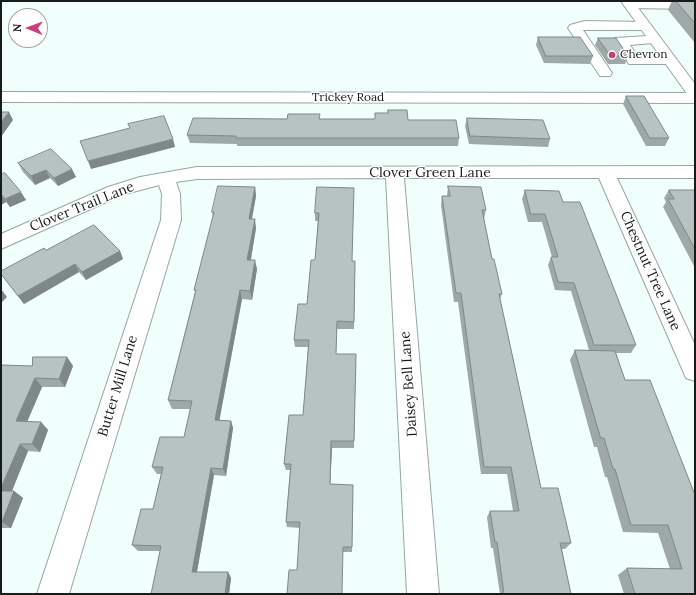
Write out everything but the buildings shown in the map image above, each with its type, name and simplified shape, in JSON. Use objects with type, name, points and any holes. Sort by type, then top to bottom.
[{"type":"street","points":[[628,3],[695,5]]},
{"type":"street","points":[[628,3],[695,95]]},
{"type":"street","points":[[620,98],[575,28],[585,26],[645,26]]},
{"type":"street","points":[[610,26],[620,40],[627,68]]},
{"type":"street","points":[[620,40],[656,40]]},
{"type":"street","points":[[605,73],[670,61]]},
{"type":"street","name":"Trickey Road","points":[[1,97],[695,98]]},
{"type":"street","name":"Chestnut Tree Lane","points":[[605,172],[695,371]]},
{"type":"street","name":"Clover Green Lane","points":[[165,178],[197,173],[695,172]]},
{"type":"street","name":"Daisey Bell Lane","points":[[395,173],[423,594]]},
{"type":"street","name":"Clover Trail Lane","points":[[1,242],[115,191],[165,178]]},
{"type":"street","name":"Butter Mill Lane","points":[[53,594],[171,220],[171,194],[165,178]]},
{"type":"place","name":"Chevron","points":[[612,55]]}]
